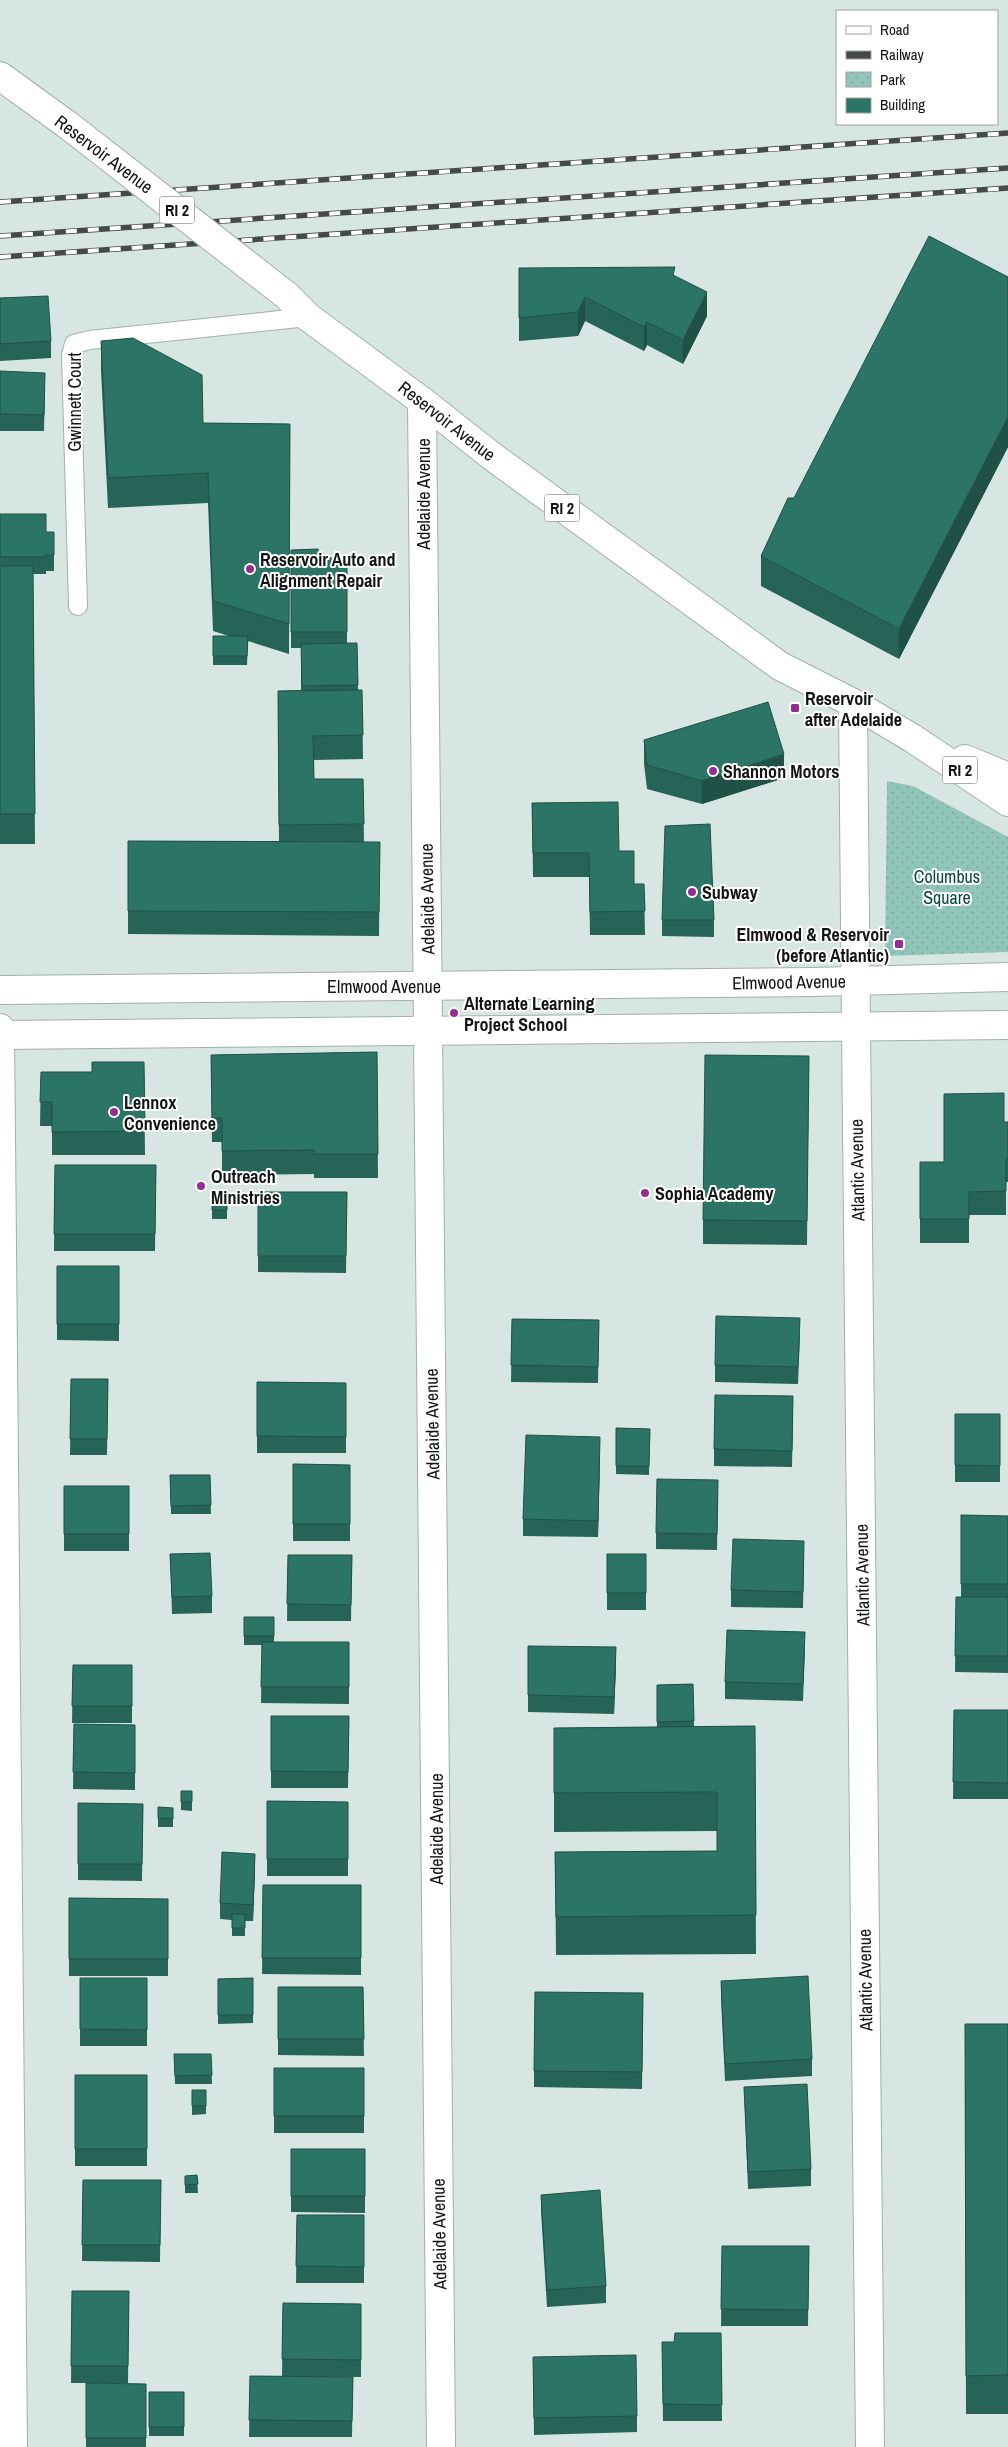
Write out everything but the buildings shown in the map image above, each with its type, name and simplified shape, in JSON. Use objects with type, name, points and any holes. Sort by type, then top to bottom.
[{"type":"street","name":"Reservoir Avenue","points":[[0,76],[69,126],[286,294],[308,317],[422,401],[501,463],[780,666],[853,703],[912,738],[1008,802]]},
{"type":"street","name":"Adelaide Avenue","points":[[422,401],[442,2447]]},
{"type":"street","name":"Atlantic Avenue","points":[[853,703],[870,2447]]},
{"type":"street","name":"Reservoir Avenue","points":[[912,738],[1008,777]]},
{"type":"street","name":"Elmwood Avenue","points":[[0,990],[856,982],[1008,977]]},
{"type":"street","points":[[0,1035],[1008,1025]]},
{"type":"street","points":[[0,1028],[4,1857],[13,2447]]},
{"type":"lane","name":"Gwinnett Court","points":[[78,606],[71,355],[74,344],[90,340],[308,317]]},
{"type":"green space","name":"Columbus Square","points":[[887,781],[913,786],[1008,837],[1008,952],[885,956]]},
{"type":"railway","points":[[0,202],[1008,133]]},
{"type":"railway","points":[[0,236],[1008,168]]},
{"type":"railway","points":[[0,257],[1008,188]]},
{"type":"place","name":"Reservoir Auto and Alignment Repair","points":[[250,569]]},
{"type":"place","name":"Reservoir after Adelaide","points":[[795,708]]},
{"type":"place","name":"Shannon Motors","points":[[713,771]]},
{"type":"place","name":"Subway","points":[[692,892]]},
{"type":"place","name":"Elmwood & Reservoir (before Atlantic)","points":[[899,944]]},
{"type":"place","name":"Alternate Learning Project School","points":[[454,1013]]},
{"type":"place","name":"Lennox Convenience","points":[[114,1112]]},
{"type":"place","name":"Outreach Ministries","points":[[201,1186]]},
{"type":"place","name":"Sophia Academy","points":[[645,1193]]}]
